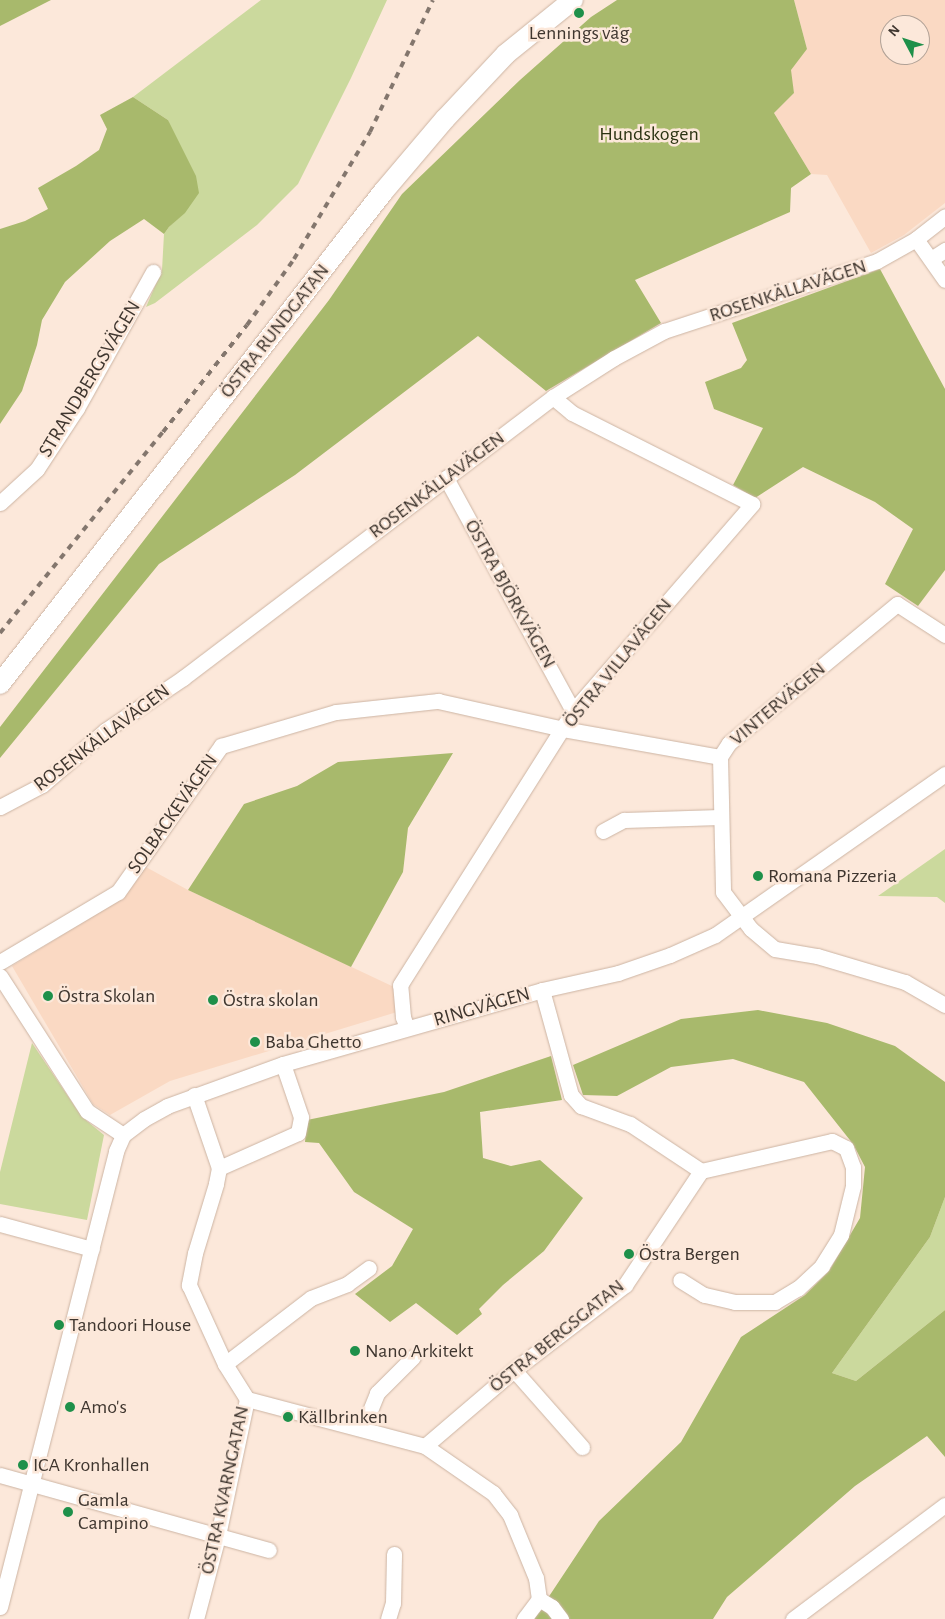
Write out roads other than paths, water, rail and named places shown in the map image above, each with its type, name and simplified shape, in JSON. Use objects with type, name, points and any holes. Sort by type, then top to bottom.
[{"type":"main road","name":"ÖSTRA RUNDGATAN","points":[[0,684],[383,192],[445,119],[506,54],[573,0]]},
{"type":"street","name":"ROSENKÄLLAVÄGEN","points":[[0,807],[42,786],[106,730],[182,678],[554,397],[614,358],[664,332],[877,262],[916,240],[945,216]]},
{"type":"street","points":[[916,240],[945,280]]},
{"type":"street","points":[[930,259],[945,250]]},
{"type":"street","name":"STRANDBERGSVÄGEN","points":[[0,503],[37,469],[72,415],[153,272]]},
{"type":"street","name":"ÖSTRA VILLAVÄGEN","points":[[407,1028],[403,1017],[400,985],[573,711],[752,504],[572,413],[554,397]]},
{"type":"street","name":"ÖSTRA BJÖRKVÄGEN","points":[[446,478],[573,711]]},
{"type":"street","name":"VINTERVÄGEN","points":[[741,918],[723,892],[720,757],[729,743],[897,604],[945,635]]},
{"type":"street","name":"SOLBACKEVÄGEN","points":[[0,962],[118,892],[221,746],[336,712],[438,701],[563,728],[720,757]]},
{"type":"street","name":"RINGVÄGEN","points":[[123,1135],[144,1119],[194,1095],[283,1064],[542,990],[618,973],[651,962],[715,935],[945,774]]},
{"type":"street","points":[[603,831],[624,820],[720,817]]},
{"type":"street","points":[[741,918],[775,949],[817,956],[905,982],[945,1005]]},
{"type":"street","points":[[0,976],[86,1111],[123,1135],[116,1152],[0,1606]]},
{"type":"street","points":[[542,990],[571,1095],[581,1106],[630,1124],[700,1171],[832,1141],[846,1148],[853,1167],[853,1186],[841,1234],[822,1266],[798,1288],[775,1302],[734,1302],[704,1295],[680,1280]]},
{"type":"street","points":[[194,1095],[219,1168],[298,1133],[301,1116],[283,1064]]},
{"type":"street","name":"ÖSTRA KVARNGATAN","points":[[196,1619],[218,1536],[246,1399],[225,1364],[189,1285],[195,1253],[219,1168]]},
{"type":"street","name":"ÖSTRA BERGSGATAN","points":[[425,1446],[514,1370],[625,1285],[700,1171]]},
{"type":"street","points":[[0,1224],[92,1249]]},
{"type":"street","points":[[225,1364],[312,1298],[347,1284],[369,1268]]},
{"type":"street","points":[[363,1428],[377,1393],[413,1356]]},
{"type":"street","points":[[514,1370],[582,1447]]},
{"type":"street","points":[[246,1399],[363,1428],[425,1446],[493,1492],[510,1515],[523,1542],[536,1578],[539,1599],[524,1619]]},
{"type":"street","points":[[0,1475],[270,1550]]},
{"type":"street","points":[[793,1619],[945,1505]]},
{"type":"street","points":[[388,1619],[393,1603],[394,1554]]},
{"type":"street","points":[[539,1599],[552,1607],[561,1619]]},
{"type":"railway","points":[[0,633],[163,432],[247,325],[294,259],[370,132],[433,0]]},
{"type":"place","name":"Lennings väg","points":[[579,13]]},
{"type":"place","name":"Romana Pizzeria","points":[[758,876]]},
{"type":"place","name":"Östra Skolan","points":[[48,996]]},
{"type":"place","name":"Östra skolan","points":[[213,1000]]},
{"type":"place","name":"Baba Ghetto","points":[[255,1042]]},
{"type":"place","name":"Östra Bergen","points":[[629,1254]]},
{"type":"place","name":"Tandoori House","points":[[59,1325]]},
{"type":"place","name":"Nano Arkitekt","points":[[355,1351]]},
{"type":"place","name":"Amo's","points":[[70,1407]]},
{"type":"place","name":"Källbrinken","points":[[288,1417]]},
{"type":"place","name":"ICA Kronhallen","points":[[23,1465]]},
{"type":"place","name":"Gamla Campino","points":[[68,1512]]},
{"type":"park label","name":"Hundskogen","points":[[649,134]]}]
